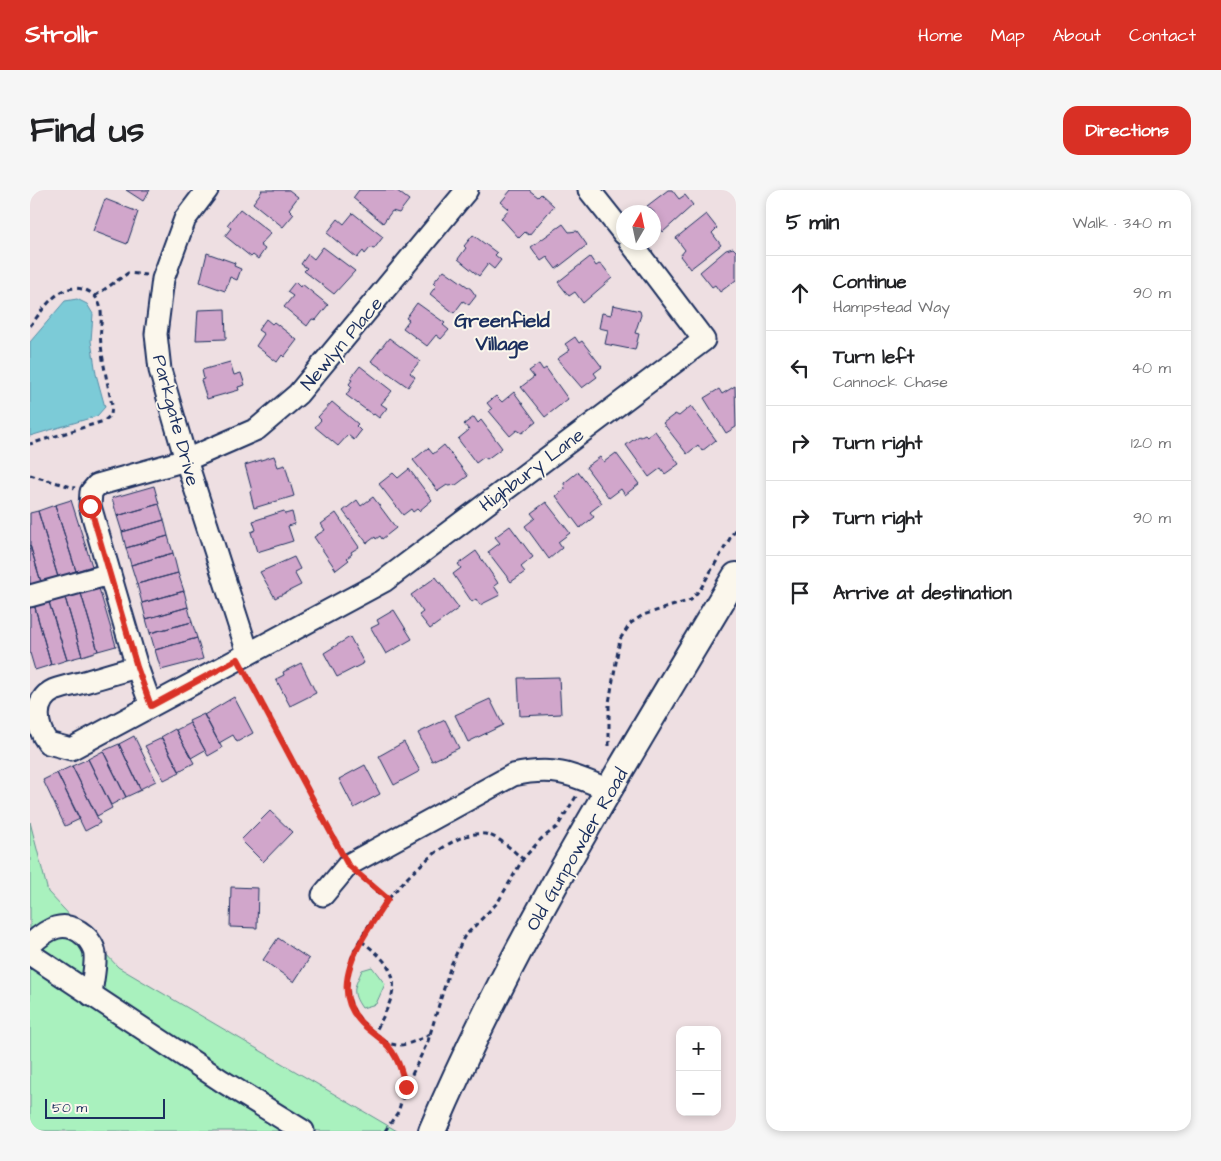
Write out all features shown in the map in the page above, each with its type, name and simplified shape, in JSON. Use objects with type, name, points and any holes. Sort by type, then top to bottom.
[{"type":"main road","name":"Old Gunpowder Road","points":[[432,1131],[479,1025],[598,785],[736,576]]},
{"type":"street","name":"Parkgate Drive","points":[[207,190],[185,220],[163,280],[156,334],[160,370],[243,656]]},
{"type":"street","name":"Newlyn Place","points":[[92,492],[98,485],[186,460],[257,430],[298,394],[467,190]]},
{"type":"street","points":[[589,190],[616,224]]},
{"type":"street","name":"Highbury Lane","points":[[243,656],[384,580],[704,340],[636,250]]},
{"type":"street","points":[[92,492],[90,506],[137,667],[151,706]]},
{"type":"street","points":[[30,596],[110,574]]},
{"type":"street","points":[[137,667],[53,691],[41,701],[38,723],[41,734],[48,744],[71,749],[243,656]]},
{"type":"street","points":[[323,895],[348,865],[513,776],[538,770],[567,772],[598,785]]},
{"type":"street","points":[[30,945],[45,930],[60,925],[76,928],[89,939],[96,953],[90,995]]},
{"type":"street","points":[[30,954],[90,995],[303,1131]]},
{"type":"path","points":[[95,296],[128,273],[163,280]]},
{"type":"path","points":[[30,326],[57,294],[66,289],[75,287],[88,290],[95,296],[100,304],[100,343],[112,405],[111,415],[104,421],[30,444]]},
{"type":"path","points":[[30,475],[92,492]]},
{"type":"path","points":[[606,752],[610,744],[609,703],[620,639],[631,623],[643,615],[691,600],[701,588],[736,528]]},
{"type":"path","points":[[243,656],[348,865],[388,899]]},
{"type":"path","points":[[385,1131],[398,1112],[406,1087],[431,1034],[451,965],[464,937],[498,902],[523,859],[541,839],[557,827],[598,785]]},
{"type":"path","points":[[406,1087],[399,1063],[387,1044],[358,1020],[348,993],[348,977],[352,956],[388,899],[425,860],[446,846],[469,836],[484,834],[494,837],[523,859]]},
{"type":"path","points":[[361,941],[379,954],[387,963],[393,975],[394,986],[388,1009],[374,1034]]},
{"type":"path","points":[[387,1044],[401,1045],[431,1034]]},
{"type":"green space","points":[[30,822],[48,892],[118,967],[397,1131],[30,1131]]},
{"type":"green space","points":[[372,967],[385,984],[376,1004],[362,1008],[356,997],[355,989],[362,970]]},
{"type":"water","points":[[77,299],[87,304],[93,314],[91,341],[96,374],[105,407],[97,416],[30,436],[30,342],[65,301]]},
{"type":"building","points":[[126,190],[150,190],[143,201]]},
{"type":"building","points":[[261,190],[289,190],[298,197],[289,209],[294,214],[283,227],[253,203]]},
{"type":"building","points":[[359,190],[396,190],[409,200],[399,213],[392,211],[383,223],[353,198]]},
{"type":"building","points":[[511,190],[529,190],[538,197],[541,194],[554,206],[529,235],[525,232],[519,238],[501,218],[509,209],[501,202]]},
{"type":"building","points":[[668,190],[672,190],[679,199],[685,195],[693,205],[663,232],[661,229],[661,205],[648,205]]},
{"type":"building","points":[[105,199],[138,212],[127,244],[93,231]]},
{"type":"building","points":[[240,209],[271,233],[260,245],[265,249],[258,259],[253,255],[251,257],[225,236],[231,228],[227,225]]},
{"type":"building","points":[[353,213],[383,237],[374,249],[370,248],[365,254],[363,251],[357,258],[327,233],[338,219],[344,224]]},
{"type":"building","points":[[706,214],[717,228],[712,233],[721,245],[690,269],[680,256],[685,250],[676,238]]},
{"type":"building","points":[[563,224],[569,232],[577,231],[587,245],[556,269],[547,257],[541,261],[531,247]]},
{"type":"building","points":[[473,235],[497,253],[495,255],[501,260],[494,269],[488,264],[479,276],[458,259],[466,248],[464,246]]},
{"type":"building","points":[[323,247],[355,271],[334,294],[304,271],[307,268],[301,264],[308,254],[314,259]]},
{"type":"building","points":[[733,248],[736,251],[736,280],[720,292],[715,285],[712,287],[700,272],[726,250]]},
{"type":"building","points":[[207,253],[235,263],[234,266],[241,269],[237,280],[230,277],[225,291],[200,282]]},
{"type":"building","points":[[590,257],[596,266],[599,264],[603,266],[612,278],[583,303],[575,292],[569,296],[558,282]]},
{"type":"building","points":[[444,270],[471,289],[476,296],[469,305],[463,301],[454,313],[430,294],[436,286],[433,283]]},
{"type":"building","points":[[295,282],[300,287],[302,284],[328,305],[316,320],[312,319],[307,326],[284,307],[293,296],[287,292]]},
{"type":"building","points":[[417,303],[445,323],[443,325],[449,330],[441,339],[436,335],[427,346],[403,328],[409,320],[406,318]]},
{"type":"building","points":[[613,305],[640,311],[641,315],[635,333],[639,334],[635,350],[605,344],[608,330],[599,328],[602,313],[611,315]]},
{"type":"building","points":[[225,309],[226,339],[196,340],[198,310]]},
{"type":"building","points":[[266,319],[272,324],[274,322],[297,340],[284,357],[282,355],[277,362],[256,346],[264,334],[258,330]]},
{"type":"building","points":[[575,337],[579,343],[582,341],[602,367],[594,373],[597,377],[582,388],[557,359],[570,350],[565,344]]},
{"type":"building","points":[[389,338],[420,361],[410,373],[415,377],[408,387],[371,361]]},
{"type":"building","points":[[230,362],[234,375],[241,373],[245,385],[238,387],[239,390],[207,399],[201,380],[204,379],[202,370]]},
{"type":"building","points":[[539,364],[543,370],[546,368],[568,399],[545,417],[521,387],[534,377],[529,371]]},
{"type":"building","points":[[360,366],[392,391],[381,404],[387,408],[379,418],[346,395],[352,387],[349,384],[352,380],[350,379]]},
{"type":"building","points":[[735,386],[736,427],[726,433],[704,398],[719,389],[722,394]]},
{"type":"building","points":[[514,392],[536,422],[522,433],[517,430],[510,436],[489,411],[492,409],[487,403],[496,396],[502,402]]},
{"type":"building","points":[[332,402],[358,424],[356,426],[361,431],[354,440],[348,435],[338,446],[315,427],[321,420],[318,417]]},
{"type":"building","points":[[691,406],[716,440],[702,451],[698,445],[687,454],[663,423],[675,414],[679,416]]},
{"type":"building","points":[[474,417],[478,423],[481,420],[502,448],[487,459],[484,457],[476,463],[458,439],[469,430],[464,424]]},
{"type":"building","points":[[655,431],[679,464],[665,474],[661,468],[649,477],[626,445],[639,436],[645,435],[647,437]]},
{"type":"building","points":[[444,445],[468,476],[456,485],[447,485],[438,491],[413,460],[428,448],[433,454]]},
{"type":"building","points":[[616,453],[639,484],[625,495],[621,489],[609,498],[586,467],[600,457],[604,462]]},
{"type":"building","points":[[274,456],[278,467],[285,465],[294,496],[254,508],[250,492],[252,491],[245,465]]},
{"type":"building","points":[[409,469],[432,500],[419,511],[417,509],[413,512],[411,509],[403,515],[379,484],[393,473],[398,478]]},
{"type":"building","points":[[578,472],[602,503],[590,512],[594,517],[580,528],[556,496],[565,489],[564,483]]},
{"type":"building","points":[[154,486],[159,504],[117,516],[112,498]]},
{"type":"building","points":[[373,497],[396,528],[382,539],[380,536],[376,539],[375,537],[367,543],[343,511],[357,500],[361,506]]},
{"type":"building","points":[[71,500],[92,566],[76,571],[55,505]]},
{"type":"building","points":[[546,502],[570,533],[558,542],[562,548],[549,559],[525,526],[535,518],[531,513]]},
{"type":"building","points":[[159,504],[164,520],[122,532],[117,516]]},
{"type":"building","points":[[55,505],[76,571],[58,577],[38,511]]},
{"type":"building","points":[[38,511],[58,577],[41,582],[30,545],[30,513]]},
{"type":"building","points":[[284,511],[285,514],[292,512],[295,524],[288,526],[293,541],[257,552],[251,532],[256,530],[253,521]]},
{"type":"building","points":[[336,513],[359,547],[351,552],[352,554],[347,558],[349,560],[336,570],[314,537],[325,530],[321,524]]},
{"type":"building","points":[[164,520],[168,536],[126,548],[122,532]]},
{"type":"building","points":[[510,526],[533,557],[521,567],[525,572],[511,582],[488,552],[500,543],[495,537]]},
{"type":"building","points":[[168,536],[173,553],[131,565],[126,548]]},
{"type":"building","points":[[30,545],[41,582],[30,585]]},
{"type":"building","points":[[476,551],[498,583],[494,586],[500,595],[480,605],[476,599],[472,602],[453,574],[461,568],[458,564]]},
{"type":"building","points":[[173,553],[178,573],[137,584],[131,565]]},
{"type":"building","points":[[294,557],[300,569],[294,572],[301,585],[275,598],[260,572]]},
{"type":"building","points":[[178,573],[184,591],[142,603],[137,584]]},
{"type":"building","points":[[436,577],[459,608],[430,629],[419,615],[423,612],[411,595]]},
{"type":"building","points":[[98,585],[116,646],[98,651],[80,590]]},
{"type":"building","points":[[80,590],[98,651],[82,656],[64,594]]},
{"type":"building","points":[[184,591],[188,607],[146,619],[142,603]]},
{"type":"building","points":[[64,594],[82,656],[67,660],[48,599]]},
{"type":"building","points":[[48,599],[67,660],[51,665],[34,604]]},
{"type":"building","points":[[34,604],[51,665],[35,670],[30,653],[30,605]]},
{"type":"building","points":[[188,607],[192,622],[150,633],[146,619]]},
{"type":"building","points":[[394,610],[412,639],[386,654],[371,628],[379,624],[377,620]]},
{"type":"building","points":[[192,622],[197,638],[155,650],[150,633]]},
{"type":"building","points":[[350,637],[364,663],[337,677],[324,653]]},
{"type":"building","points":[[197,638],[203,659],[161,670],[155,650]]},
{"type":"building","points":[[301,663],[316,693],[290,706],[276,679],[284,675],[283,672]]},
{"type":"building","points":[[559,677],[561,714],[520,716],[518,678]]},
{"type":"building","points":[[234,697],[253,733],[237,742],[233,735],[219,743],[204,715]]},
{"type":"building","points":[[490,699],[503,725],[468,742],[455,715]]},
{"type":"building","points":[[204,714],[222,748],[208,756],[189,721]]},
{"type":"building","points":[[445,720],[459,748],[432,761],[418,733]]},
{"type":"building","points":[[190,723],[205,750],[191,758],[176,730]]},
{"type":"building","points":[[175,729],[194,763],[179,771],[161,737]]},
{"type":"building","points":[[134,736],[156,781],[140,789],[119,744]]},
{"type":"building","points":[[162,738],[180,772],[164,780],[145,746]]},
{"type":"building","points":[[404,742],[420,771],[394,785],[379,756]]},
{"type":"building","points":[[119,744],[141,790],[126,797],[103,751]]},
{"type":"building","points":[[103,751],[126,797],[111,805],[88,759]]},
{"type":"building","points":[[88,759],[112,808],[97,816],[72,766]]},
{"type":"building","points":[[365,765],[380,794],[354,808],[339,779]]},
{"type":"building","points":[[72,766],[100,823],[85,831],[57,773]]},
{"type":"building","points":[[57,773],[80,819],[65,826],[43,780]]},
{"type":"building","points":[[270,811],[292,832],[263,862],[241,840]]},
{"type":"building","points":[[231,887],[258,888],[257,928],[230,927]]},
{"type":"building","points":[[278,938],[309,959],[294,982],[263,960]]},
{"type":"district","name":"Greenfield Village","points":[[502,332]]},
{"type":"route","points":[[90,506],[137,667],[151,706],[238,659],[348,865],[388,899],[352,956],[348,977],[348,993],[358,1020],[387,1044],[399,1063],[406,1087]]}]
